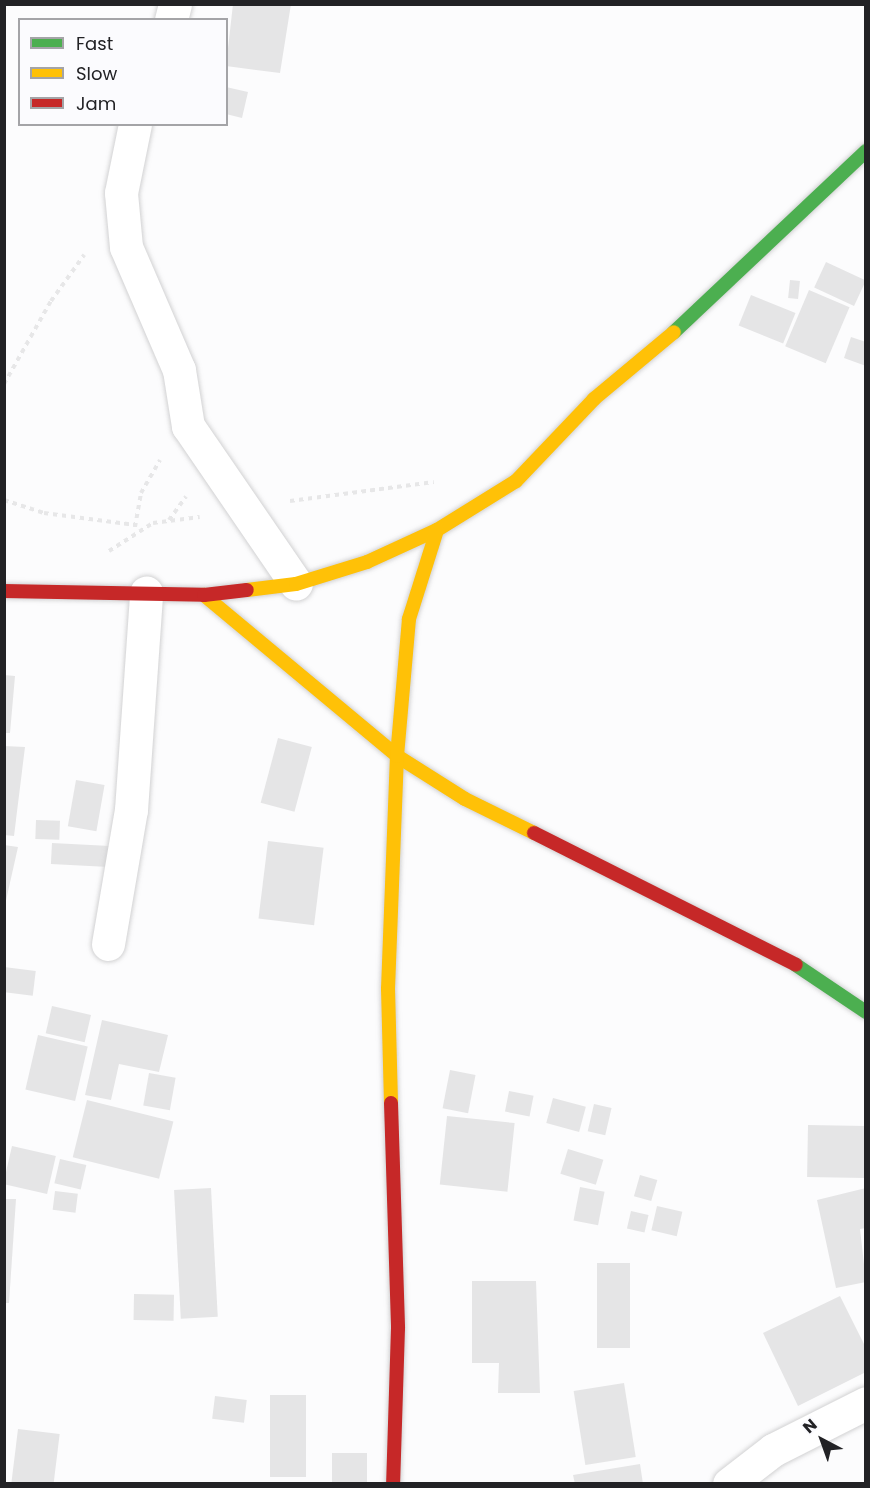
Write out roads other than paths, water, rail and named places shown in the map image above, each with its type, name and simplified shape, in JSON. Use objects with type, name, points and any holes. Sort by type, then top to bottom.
[{"type":"street","points":[[135,126],[121,211],[126,247],[178,370],[188,426],[245,513],[296,584]]},
{"type":"street","points":[[4,591],[204,595],[296,584],[367,562],[437,530],[516,481],[594,399],[695,314],[866,151]]},
{"type":"street","points":[[393,1484],[398,1328],[388,989],[397,756],[409,619],[437,530]]},
{"type":"street","points":[[108,944],[131,810],[146,593]]},
{"type":"street","points":[[204,595],[397,756],[465,798],[754,941],[832,985],[866,1012]]},
{"type":"street","points":[[729,1484],[773,1450],[866,1403]]}]
